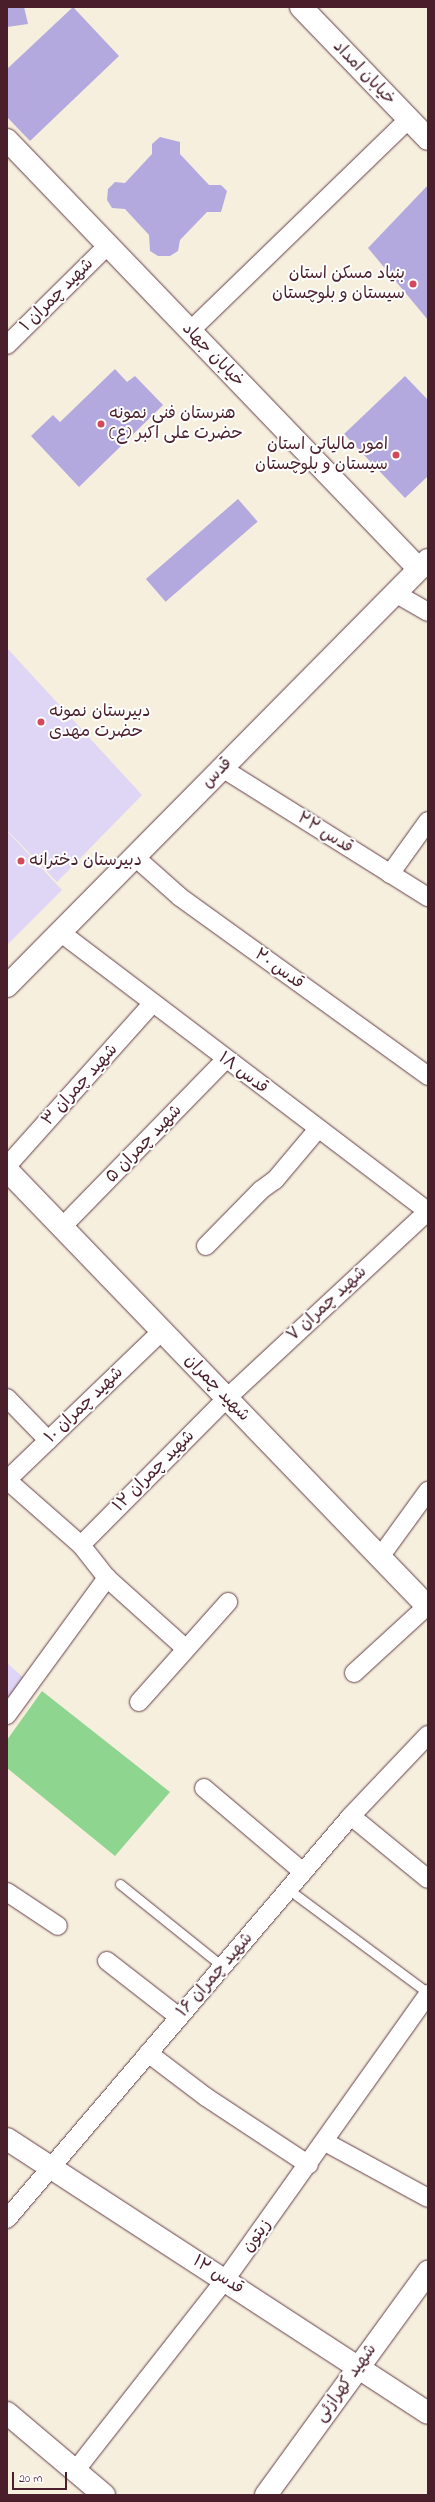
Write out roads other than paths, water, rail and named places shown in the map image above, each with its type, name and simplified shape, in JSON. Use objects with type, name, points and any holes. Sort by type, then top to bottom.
[{"type":"street","name":"خیابان امداد","points":[[301,7],[428,139]]},
{"type":"street","points":[[190,331],[409,119]]},
{"type":"street","name":"خیابان جهاد","points":[[7,140],[190,331],[424,565]]},
{"type":"street","name":"شهید چمران ۱","points":[[7,345],[108,245]]},
{"type":"street","name":"قدس","points":[[7,986],[424,565]]},
{"type":"street","points":[[396,593],[428,612]]},
{"type":"street","name":"قدس ۲۲","points":[[222,768],[428,897]]},
{"type":"street","points":[[390,874],[428,820]]},
{"type":"street","name":"قدس ۲۰","points":[[134,857],[180,897],[428,1076]]},
{"type":"street","name":"قدس ۱۸","points":[[60,932],[225,1060],[428,1211]]},
{"type":"street","name":"شهید چمران ۳","points":[[7,1166],[152,1004]]},
{"type":"street","name":"شهید چمران ۵","points":[[62,1227],[225,1060]]},
{"type":"street","points":[[206,1246],[261,1190],[275,1180],[318,1129]]},
{"type":"street","name":"شهید چمران","points":[[7,1170],[428,1606]]},
{"type":"street","name":"شهید چمران ۷","points":[[227,1398],[428,1211]]},
{"type":"street","name":"شهید چمران ۱۰","points":[[7,1480],[162,1331]]},
{"type":"street","points":[[7,1398],[48,1440]]},
{"type":"street","name":"شهید چمران ۱۲","points":[[81,1544],[227,1398]]},
{"type":"street","points":[[7,1480],[81,1544],[107,1578],[186,1649]]},
{"type":"street","points":[[380,1557],[428,1491]]},
{"type":"street","points":[[7,1715],[107,1578]]},
{"type":"street","points":[[139,1702],[228,1602]]},
{"type":"street","points":[[354,1673],[428,1606]]},
{"type":"street","name":"شهید چمران ۱۶","points":[[7,2219],[49,2167],[351,1816],[428,1735]]},
{"type":"street","points":[[204,1788],[303,1872]]},
{"type":"street","points":[[351,1816],[428,1879]]},
{"type":"street","points":[[7,1892],[58,1926]]},
{"type":"street","points":[[107,1961],[179,2016]]},
{"type":"street","name":"زیتون","points":[[75,2471],[225,2280],[326,2142],[428,1994]]},
{"type":"street","points":[[148,2053],[206,2097],[309,2165]]},
{"type":"street","name":"قدس ۱۲","points":[[7,2139],[225,2280],[356,2369],[428,2413]]},
{"type":"street","points":[[326,2142],[428,2198]]},
{"type":"street","name":"شهید کهرازئی","points":[[266,2495],[356,2369],[428,2272]]},
{"type":"street","points":[[7,2413],[104,2495]]},
{"type":"lane","points":[[120,1884],[222,1966]]},
{"type":"lane","points":[[288,1889],[428,1994]]},
{"type":"place","name":"بنیاد مسکن استان سیستان و بلوچستان","points":[[413,284]]},
{"type":"place","name":"هنرستان فنی نمونه حضرت علی اکبر (ع)","points":[[101,424]]},
{"type":"place","name":"امور مالیاتی استان سیستان و بلوچستان","points":[[396,455]]},
{"type":"place","name":"دبیرستان نمونه حضرت مهدی","points":[[41,722]]},
{"type":"place","name":"دبیرستان دخترانه","points":[[21,861]]}]
